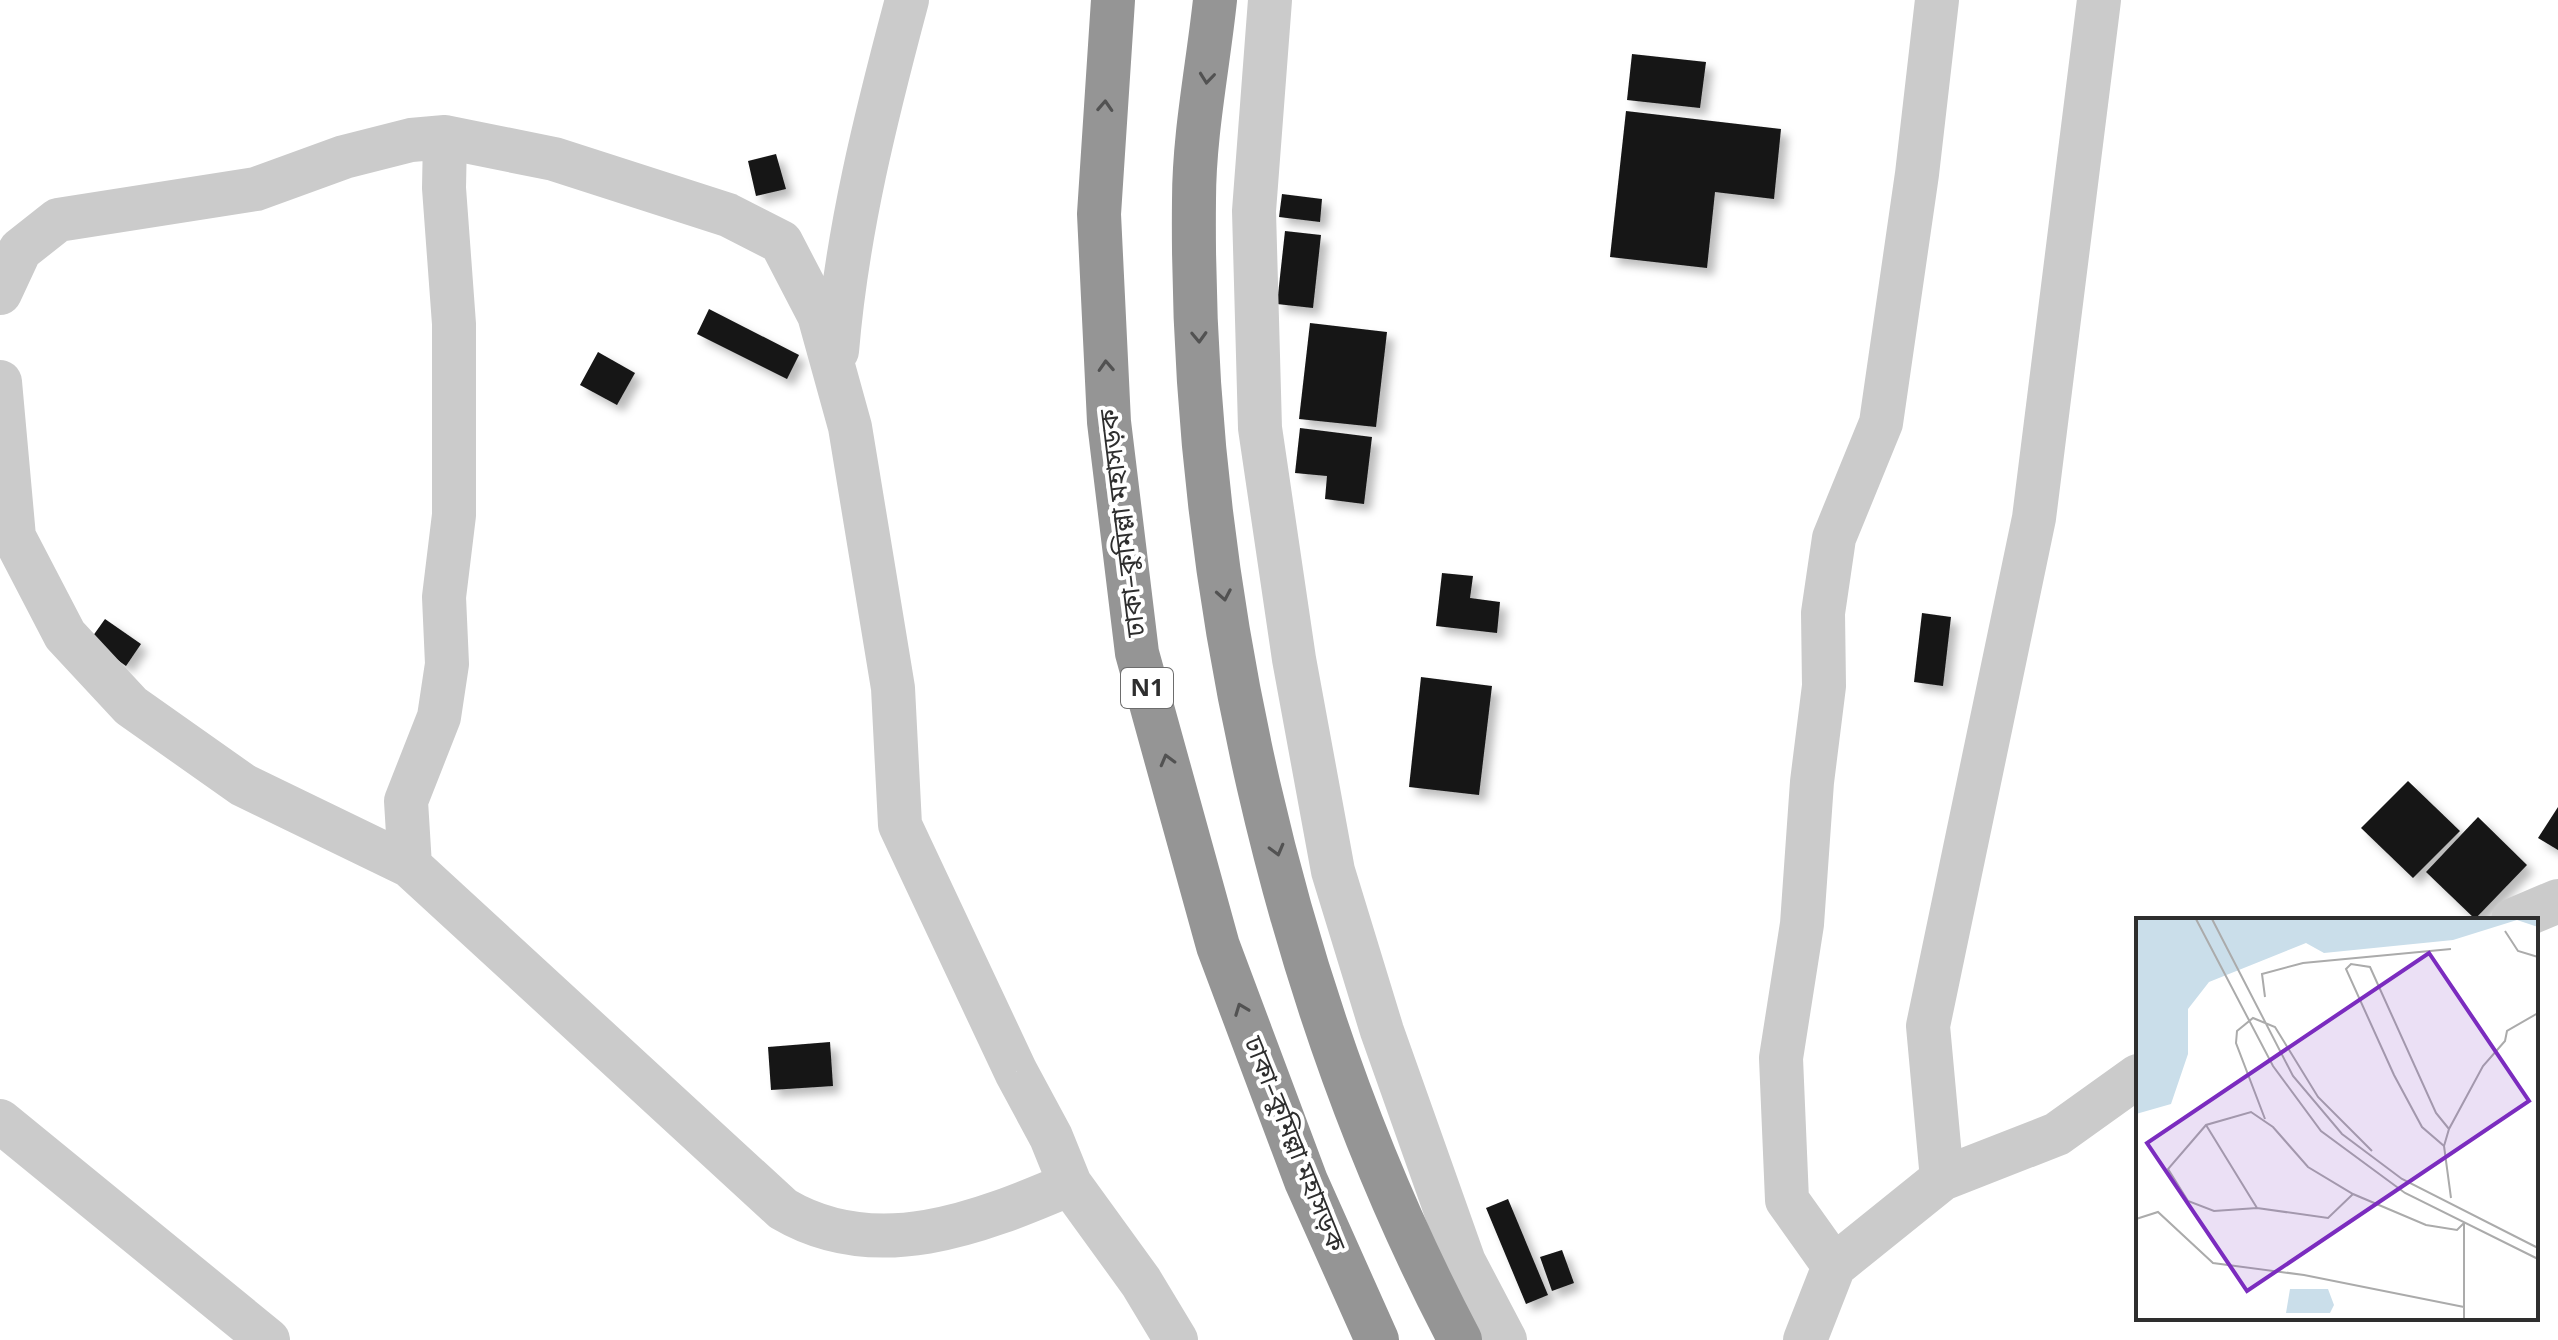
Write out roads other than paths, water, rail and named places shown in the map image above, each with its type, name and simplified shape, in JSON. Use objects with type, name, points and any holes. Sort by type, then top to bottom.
[{"type":"highway","name":"ঢাকা–কুমিল্লা মহাসড়ক","points":[[1113,0],[1099,214],[1109,422],[1137,653],[1218,946],[1306,1181],[1377,1340]]},
{"type":"highway","points":[[1215,0],[1194,198],[1200,361],[1211,521],[1253,762],[1314,987],[1372,1146],[1436,1294],[1460,1340]]},
{"type":"street","points":[[835,365],[842,285],[873,127],[907,0]]},
{"type":"street","points":[[1270,0],[1254,211],[1260,428],[1294,659],[1333,871],[1382,1031],[1464,1262],[1505,1340]]},
{"type":"street","points":[[1834,1266],[1787,1200],[1781,1058],[1802,924],[1812,782],[1824,686],[1823,613],[1834,538],[1881,423],[1922,132],[1937,0]]},
{"type":"street","points":[[1942,1179],[1928,1026],[2034,518],[2099,0]]},
{"type":"street","points":[[410,866],[406,801],[439,717],[447,664],[444,597],[454,515],[454,410],[445,137]]},
{"type":"street","points":[[0,293],[20,250],[58,220],[256,189],[344,157],[411,140],[445,137],[554,159],[728,215],[781,242],[819,315],[850,427],[893,688],[900,825],[1016,1072],[1051,1137],[1070,1184],[1141,1282],[1176,1340]]},
{"type":"street","points":[[0,382],[14,537],[65,635],[131,706],[243,785],[410,866],[783,1209],[813,1227],[848,1234],[906,1236],[996,1216],[1070,1184]]},
{"type":"street","points":[[2518,918],[2558,901]]},
{"type":"street","points":[[1805,1340],[1834,1266],[1942,1179],[2057,1134],[2136,1077]]},
{"type":"street","points":[[0,1121],[268,1340]]}]
